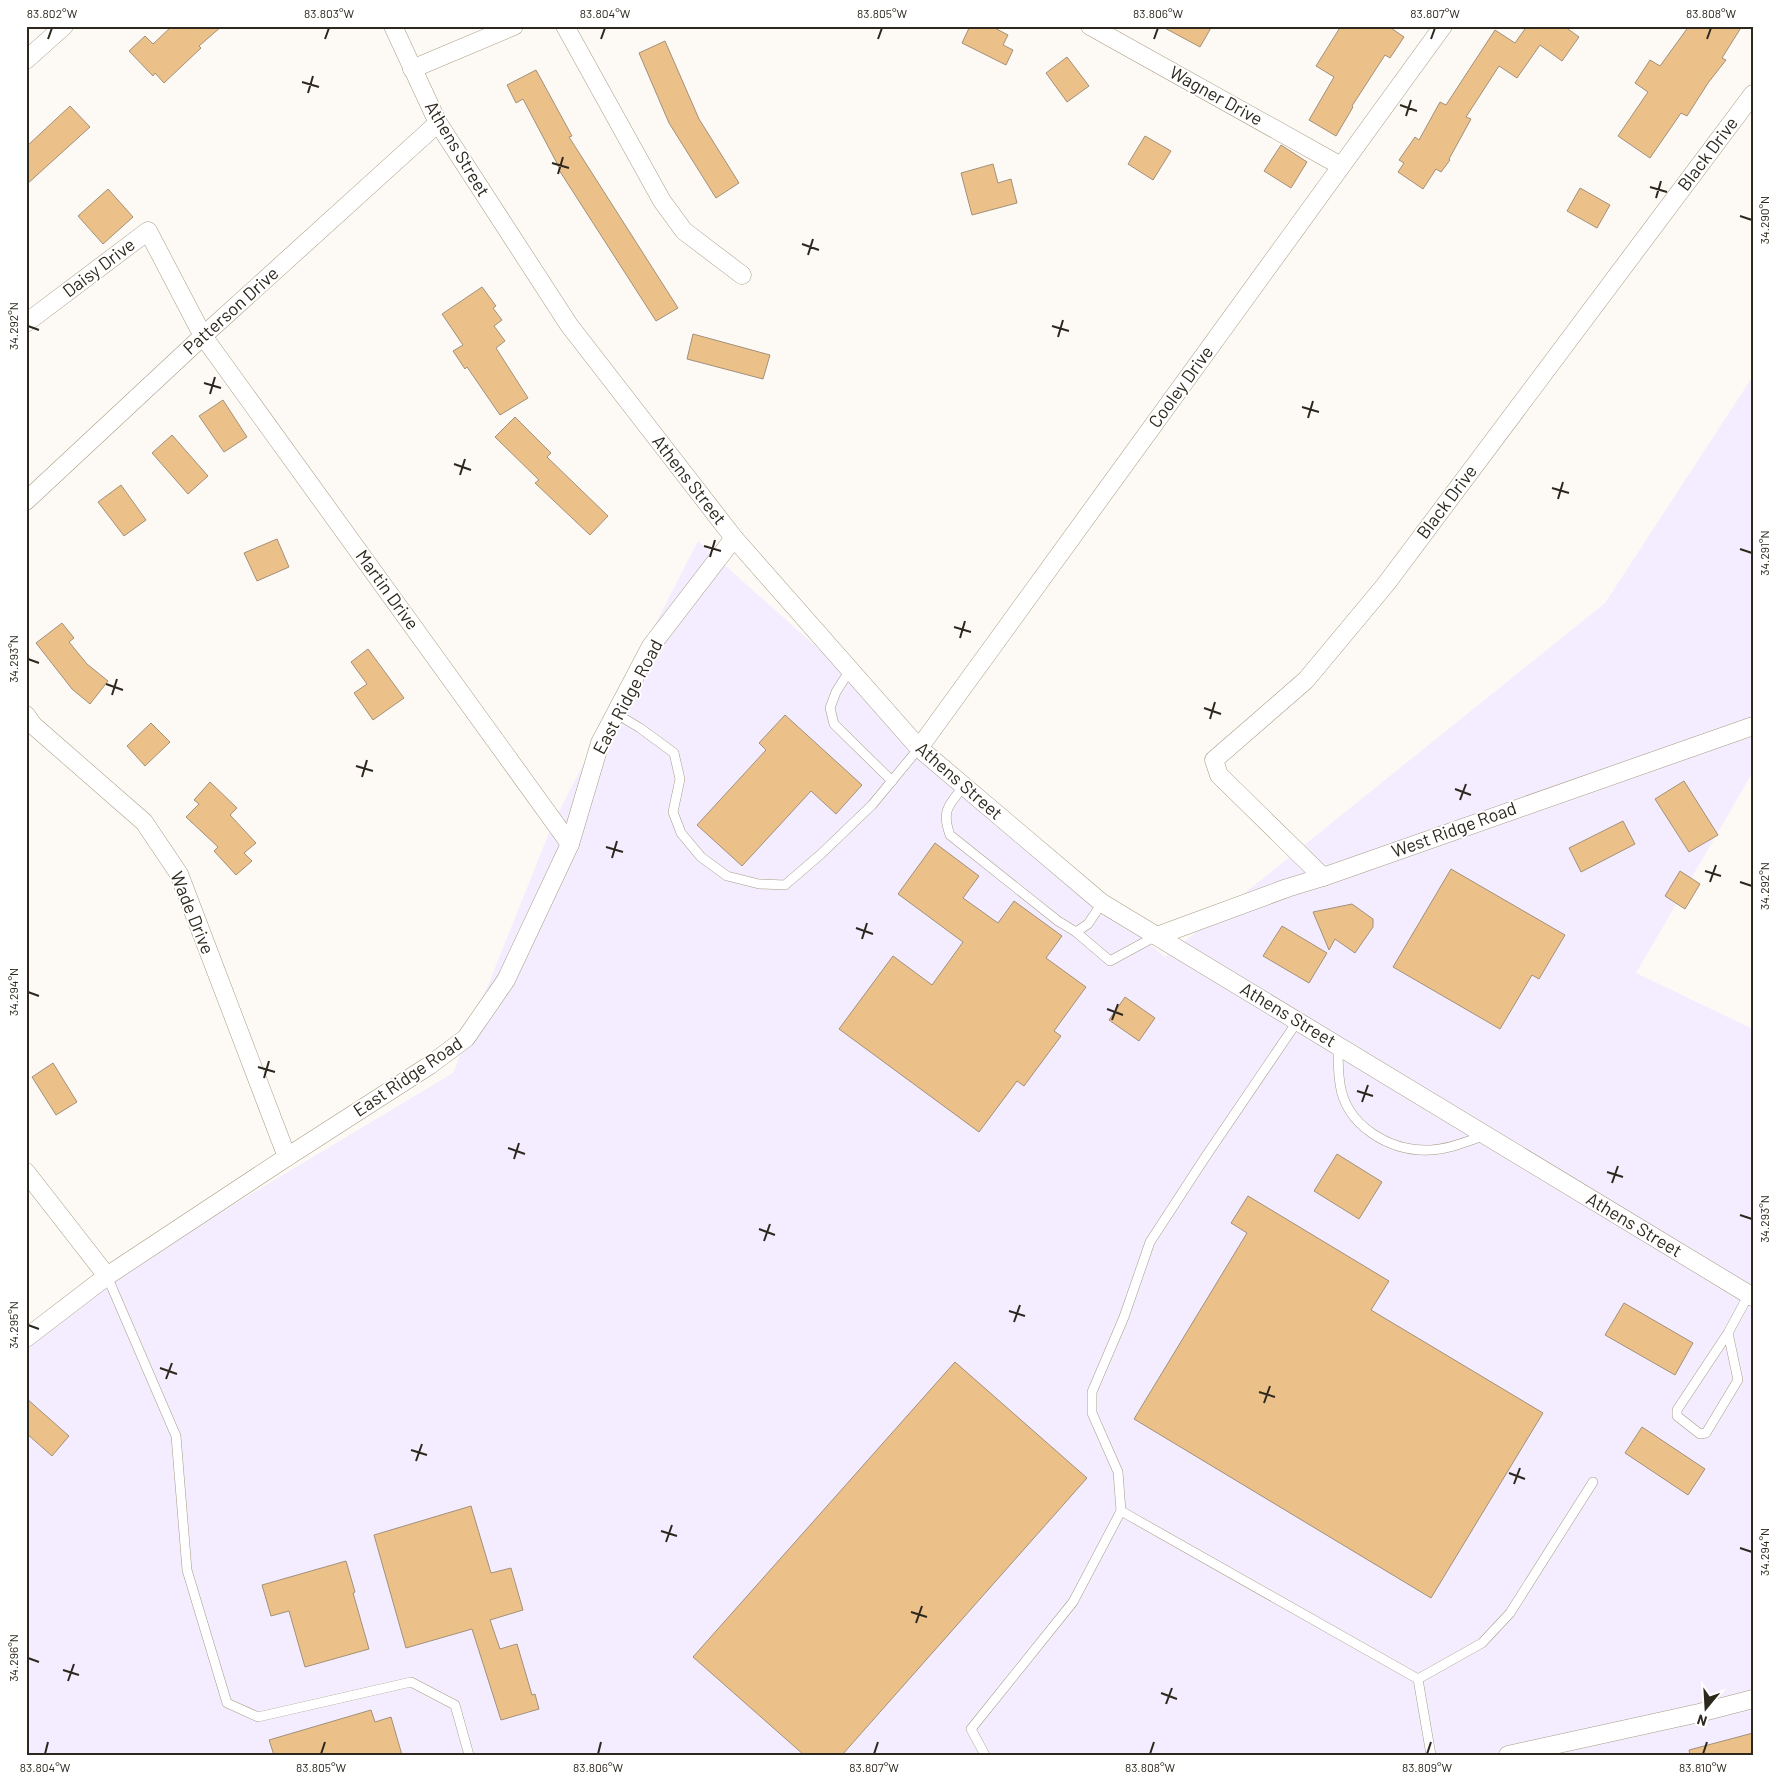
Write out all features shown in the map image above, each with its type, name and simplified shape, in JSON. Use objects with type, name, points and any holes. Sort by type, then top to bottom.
[{"type":"street","points":[[26,60],[64,26]]},
{"type":"street","name":"Athens Street","points":[[393,26],[438,123],[569,324],[734,538],[919,748],[1102,903],[1751,1296]]},
{"type":"street","points":[[412,69],[514,26]]},
{"type":"street","points":[[565,26],[662,202],[684,231],[742,275]]},
{"type":"street","name":"Wagner Drive","points":[[1090,26],[1341,166]]},
{"type":"street","name":"Cooley Drive","points":[[919,748],[1443,26]]},
{"type":"street","name":"Black Drive","points":[[1323,877],[1219,775],[1214,760],[1306,680],[1386,584],[1753,94]]},
{"type":"street","name":"Patterson Drive","points":[[26,501],[203,336],[438,123]]},
{"type":"street","name":"Daisy Drive","points":[[26,323],[148,231],[203,336]]},
{"type":"street","name":"Martin Drive","points":[[203,336],[570,844]]},
{"type":"street","name":"East Ridge Road","points":[[26,1338],[108,1276],[430,1065],[466,1038],[506,980],[570,844],[600,743],[615,713],[651,646],[734,538]]},
{"type":"street","name":"Wade Drive","points":[[26,715],[33,724],[144,822],[180,874],[287,1157]]},
{"type":"street","name":"West Ridge Road","points":[[1157,936],[1287,888],[1753,726]]},
{"type":"street","points":[[26,1172],[108,1276]]},
{"type":"street","points":[[1508,1755],[1544,1751],[1753,1699]]},
{"type":"lane","points":[[850,670],[836,692],[830,708],[834,724],[892,781]]},
{"type":"lane","points":[[615,713],[640,728],[674,753],[680,779],[673,812],[681,833],[702,858],[727,876],[759,884],[785,885],[821,854],[872,805],[919,748]]},
{"type":"lane","points":[[964,786],[948,806],[945,820],[950,835],[1058,921],[1076,932],[1110,960],[1157,936]]},
{"type":"lane","points":[[1076,932],[1088,924],[1102,903]]},
{"type":"lane","points":[[985,1755],[971,1729],[1073,1602],[1121,1511],[1118,1472],[1092,1413],[1092,1392],[1124,1317],[1150,1242],[1297,1022]]},
{"type":"lane","points":[[1338,1046],[1340,1084],[1344,1098],[1353,1114],[1371,1133],[1388,1143],[1407,1149],[1430,1150],[1451,1147],[1486,1135]]},
{"type":"lane","points":[[108,1276],[176,1436],[187,1570],[227,1703],[258,1717],[411,1682],[455,1705],[469,1755]]},
{"type":"lane","points":[[1728,1333],[1738,1380],[1706,1433],[1700,1434],[1677,1416],[1678,1410],[1751,1296]]},
{"type":"lane","points":[[1418,1679],[1482,1643],[1510,1613],[1592,1482]]},
{"type":"lane","points":[[1121,1511],[1418,1679]]},
{"type":"lane","points":[[1418,1679],[1431,1755]]},
{"type":"shaded area","points":[[1753,376],[1753,772],[1636,973],[1753,1029],[1753,1755],[26,1755],[26,1329],[453,1073],[552,825],[698,541],[1102,903],[1165,957],[1605,603]]},
{"type":"building","points":[[172,26],[222,26],[199,46],[201,48],[164,83],[155,73],[153,76],[129,51],[145,36],[153,44]]},
{"type":"building","points":[[970,26],[991,26],[1008,35],[1003,45],[1013,50],[1006,65],[962,43]]},
{"type":"building","points":[[1161,26],[1212,26],[1200,47]]},
{"type":"building","points":[[1341,26],[1388,26],[1404,37],[1390,58],[1385,55],[1352,106],[1336,136],[1309,120],[1334,77],[1316,66]]},
{"type":"building","points":[[1527,26],[1564,26],[1579,37],[1562,61],[1540,45],[1517,78],[1499,66],[1466,117],[1471,119],[1450,160],[1441,172],[1436,169],[1423,189],[1398,172],[1404,163],[1399,160],[1415,137],[1419,140],[1440,102],[1446,105],[1495,30],[1515,43]]},
{"type":"building","points":[[1689,26],[1742,26],[1722,58],[1726,60],[1708,83],[1687,116],[1681,113],[1650,158],[1618,136],[1648,92],[1635,83],[1650,60],[1660,66]]},
{"type":"building","points":[[665,41],[699,119],[739,183],[716,198],[669,123],[639,53]]},
{"type":"building","points":[[1067,57],[1089,86],[1067,102],[1046,73]]},
{"type":"building","points":[[536,70],[572,136],[569,137],[678,308],[656,321],[559,170],[523,99],[516,103],[507,85]]},
{"type":"building","points":[[70,106],[90,127],[26,185],[26,147]]},
{"type":"building","points":[[1145,136],[1171,151],[1153,180],[1128,164]]},
{"type":"building","points":[[1281,145],[1307,162],[1291,188],[1264,171]]},
{"type":"building","points":[[993,164],[998,183],[1011,179],[1017,203],[972,215],[961,173]]},
{"type":"building","points":[[1580,188],[1610,205],[1597,228],[1567,211]]},
{"type":"building","points":[[108,189],[133,217],[103,244],[78,216]]},
{"type":"building","points":[[482,287],[496,306],[493,308],[502,320],[494,326],[505,341],[496,348],[528,398],[500,415],[467,367],[465,369],[453,351],[463,345],[442,314]]},
{"type":"building","points":[[693,334],[770,355],[763,379],[687,359]]},
{"type":"building","points":[[223,400],[247,437],[224,452],[199,416]]},
{"type":"building","points":[[515,417],[551,453],[547,457],[608,516],[590,535],[535,483],[539,480],[495,437]]},
{"type":"building","points":[[172,435],[208,476],[188,494],[152,453]]},
{"type":"building","points":[[121,485],[146,520],[124,536],[98,502]]},
{"type":"building","points":[[277,539],[289,567],[257,581],[244,553]]},
{"type":"building","points":[[62,623],[74,638],[69,642],[87,664],[108,681],[90,704],[72,689],[36,643]]},
{"type":"building","points":[[368,649],[404,698],[373,720],[354,693],[367,684],[351,662]]},
{"type":"building","points":[[785,715],[862,785],[836,814],[811,791],[742,866],[697,825],[766,750],[759,743]]},
{"type":"building","points":[[151,723],[170,742],[145,766],[127,746]]},
{"type":"building","points":[[1684,781],[1718,835],[1689,852],[1655,799]]},
{"type":"building","points":[[210,782],[237,808],[230,815],[256,843],[244,853],[252,861],[236,875],[214,851],[218,847],[186,817],[199,804],[194,800]]},
{"type":"building","points":[[1623,821],[1635,844],[1581,872],[1569,848]]},
{"type":"building","points":[[935,843],[979,876],[963,898],[998,923],[1014,901],[1062,936],[1046,958],[1086,987],[1054,1031],[1061,1036],[1024,1086],[1017,1081],[979,1132],[839,1029],[893,956],[932,985],[963,942],[898,894]]},
{"type":"building","points":[[1451,869],[1565,935],[1539,979],[1532,975],[1500,1029],[1393,967]]},
{"type":"building","points":[[1680,871],[1700,884],[1685,909],[1665,896]]},
{"type":"building","points":[[1352,904],[1373,919],[1373,927],[1355,953],[1335,939],[1329,950],[1313,912]]},
{"type":"building","points":[[1282,926],[1327,953],[1309,983],[1263,956]]},
{"type":"building","points":[[1125,997],[1155,1018],[1139,1041],[1109,1020]]},
{"type":"building","points":[[53,1063],[77,1102],[56,1115],[32,1077]]},
{"type":"building","points":[[1337,1154],[1382,1182],[1359,1219],[1314,1191]]},
{"type":"building","points":[[1248,1196],[1389,1281],[1371,1310],[1543,1413],[1431,1598],[1134,1419],[1247,1233],[1231,1223]]},
{"type":"building","points":[[1624,1303],[1693,1343],[1675,1375],[1605,1335]]},
{"type":"building","points":[[955,1362],[1087,1478],[842,1755],[804,1755],[693,1657]]},
{"type":"building","points":[[26,1398],[69,1436],[52,1456],[26,1433]]},
{"type":"building","points":[[1642,1427],[1705,1469],[1688,1495],[1625,1453]]},
{"type":"building","points":[[471,1506],[491,1573],[511,1568],[523,1610],[490,1620],[500,1649],[517,1644],[532,1695],[535,1694],[539,1709],[501,1720],[472,1629],[406,1648],[374,1535]]},
{"type":"building","points":[[346,1561],[369,1649],[305,1667],[289,1611],[271,1616],[262,1585]]},
{"type":"building","points":[[371,1710],[375,1722],[391,1717],[402,1755],[274,1755],[269,1740]]},
{"type":"building","points":[[1753,1733],[1753,1755],[1690,1755],[1689,1750]]}]
